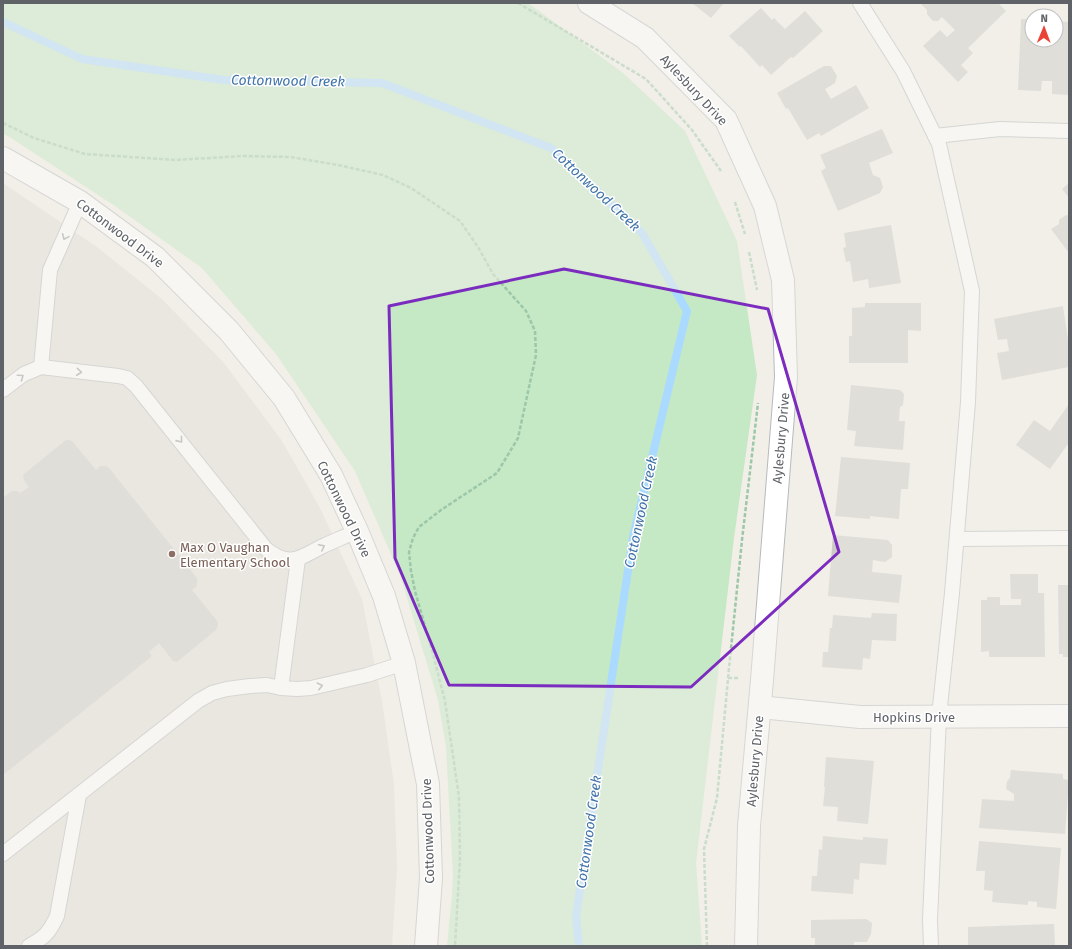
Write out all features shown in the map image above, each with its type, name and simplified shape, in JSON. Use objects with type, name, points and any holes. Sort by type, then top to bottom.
[{"type":"street","name":"Aylesbury Drive","points":[[589,3],[645,38],[726,120],[765,206],[783,280],[786,377],[749,826],[746,946]]},
{"type":"street","name":"Cottonwood Drive","points":[[3,158],[80,202],[155,257],[229,331],[284,398],[331,475],[357,530],[384,596],[404,663],[428,784],[431,878],[426,946]]},
{"type":"street","name":"Hopkins Drive","points":[[760,707],[860,717],[1069,716]]},
{"type":"lane","points":[[860,3],[903,71],[940,144],[972,291],[968,402],[957,539],[939,716],[930,920],[931,946]]},
{"type":"lane","points":[[935,136],[1000,128],[1069,131]]},
{"type":"lane","points":[[40,367],[50,270],[80,202]]},
{"type":"lane","points":[[3,390],[24,374],[40,367],[127,378],[136,386],[266,549],[275,556],[286,559],[298,558],[357,530]]},
{"type":"lane","points":[[957,539],[1069,538]]},
{"type":"lane","points":[[281,688],[298,558]]},
{"type":"lane","points":[[3,854],[198,701],[212,693],[227,689],[267,685],[281,688],[311,688],[367,675],[404,663]]},
{"type":"lane","points":[[29,946],[41,940],[50,929],[57,916],[79,795]]},
{"type":"path","points":[[518,3],[646,79],[692,130],[723,174]]},
{"type":"path","points":[[3,123],[34,138],[85,154],[176,160],[242,156],[290,157],[338,165],[383,175],[411,188],[460,221],[478,247],[493,274],[526,311],[535,331],[536,356],[518,438],[497,473],[441,510],[419,527],[413,538],[409,552],[415,591],[445,701],[459,797],[460,858],[455,946]]},
{"type":"path","points":[[735,202],[746,238]]},
{"type":"path","points":[[748,245],[757,291]]},
{"type":"path","points":[[707,946],[704,849],[717,798],[742,540],[758,400]]},
{"type":"highlighted area","points":[[564,269],[768,309],[839,552],[691,687],[449,685],[395,558],[389,306]]},
{"type":"shaded area","name":"Max O Vaughan Elementary School","points":[[3,183],[97,247],[162,299],[224,363],[282,441],[320,508],[362,599],[382,701],[394,785],[397,868],[392,946],[3,946]]},
{"type":"green space","points":[[3,3],[528,3],[623,73],[685,131],[737,241],[757,375],[734,538],[696,863],[702,946],[447,946],[453,875],[446,747],[438,700],[400,575],[355,471],[276,354],[202,268],[115,206],[3,134]]},
{"type":"building","points":[[692,3],[724,3],[711,18]]},
{"type":"building","points":[[920,3],[998,3],[1006,11],[968,48],[973,53],[961,65],[968,72],[958,82],[923,46],[940,30],[947,37],[955,30],[942,17],[938,21],[933,21],[927,14],[927,10]]},
{"type":"building","points":[[761,8],[772,20],[774,18],[785,29],[805,11],[823,31],[793,58],[791,57],[771,75],[762,65],[760,67],[741,46],[740,47],[729,36]]},
{"type":"building","points":[[1021,19],[1024,19],[1024,48],[1064,48],[1064,22],[1069,22],[1069,95],[1052,94],[1052,81],[1042,81],[1041,91],[1018,90]]},
{"type":"building","points":[[824,66],[831,66],[837,76],[835,83],[825,89],[831,99],[856,85],[869,108],[821,136],[819,133],[807,140],[788,108],[786,109],[777,93]]},
{"type":"building","points":[[882,129],[893,153],[869,163],[873,175],[880,178],[883,187],[880,193],[838,211],[821,171],[826,168],[820,155]]},
{"type":"building","points":[[1069,183],[1069,198],[1062,189]]},
{"type":"building","points":[[1066,215],[1069,216],[1069,253],[1051,229],[1059,224],[1059,220]]},
{"type":"building","points":[[891,225],[901,283],[869,288],[868,279],[853,282],[850,261],[846,262],[843,248],[846,247],[844,233]]},
{"type":"building","points":[[865,303],[921,303],[921,331],[908,330],[908,363],[849,363],[849,336],[852,336],[852,308],[865,307]]},
{"type":"building","points":[[1063,306],[1069,340],[1069,367],[1002,380],[997,353],[1009,351],[1007,339],[998,340],[994,319]]},
{"type":"building","points":[[851,385],[900,390],[904,394],[903,405],[900,407],[899,421],[905,421],[903,450],[854,446],[856,431],[847,430]]},
{"type":"building","points":[[1069,404],[1069,445],[1068,444],[1050,469],[1016,445],[1034,420],[1050,431]]},
{"type":"building","points":[[66,440],[72,441],[96,470],[100,466],[106,466],[109,468],[197,578],[197,586],[192,590],[218,622],[218,625],[217,629],[177,662],[173,661],[159,643],[149,652],[151,657],[3,775],[3,498],[12,491],[18,491],[20,493],[29,487],[24,480],[24,474]]},
{"type":"building","points":[[841,457],[910,463],[908,489],[901,489],[899,519],[870,516],[870,519],[835,516]]},
{"type":"building","points":[[833,535],[888,540],[892,545],[892,557],[885,562],[873,560],[872,572],[902,575],[899,603],[828,596]]},
{"type":"building","points":[[1010,574],[1038,574],[1038,593],[1044,593],[1045,657],[989,657],[989,651],[981,652],[981,600],[987,600],[987,597],[1000,597],[1000,605],[1021,605],[1021,599],[1011,599]]},
{"type":"building","points":[[1058,585],[1069,585],[1069,657],[1063,657],[1063,654],[1059,654]]},
{"type":"building","points":[[872,613],[897,614],[896,641],[872,640],[870,659],[863,658],[862,670],[822,667],[823,652],[828,652],[830,628],[832,628],[833,615],[871,618]]},
{"type":"building","points":[[826,757],[874,761],[868,824],[837,821],[838,807],[823,806]]},
{"type":"building","points":[[1011,770],[1063,774],[1063,779],[1069,780],[1065,834],[979,828],[982,799],[1014,801],[1014,794],[1006,789]]},
{"type":"building","points":[[823,836],[863,840],[863,837],[888,839],[886,865],[860,863],[859,880],[854,879],[853,894],[811,891],[812,876],[817,876],[819,849],[822,850]]},
{"type":"building","points":[[979,841],[1061,848],[1056,909],[1037,907],[1037,902],[1028,901],[1028,905],[992,902],[993,891],[984,890],[985,871],[976,871]]},
{"type":"building","points":[[866,919],[872,923],[871,934],[867,942],[854,942],[854,946],[815,946],[815,938],[811,938],[811,920]]},
{"type":"building","points":[[1054,924],[1055,946],[968,946],[968,927]]},
{"type":"waterway","name":"Cottonwood Creek","points":[[3,22],[82,59],[224,80],[382,83],[551,148],[642,233],[687,311],[633,537],[576,916],[579,946]]},
{"type":"place","name":"Max O Vaughan Elementary School","points":[[172,554]]}]
